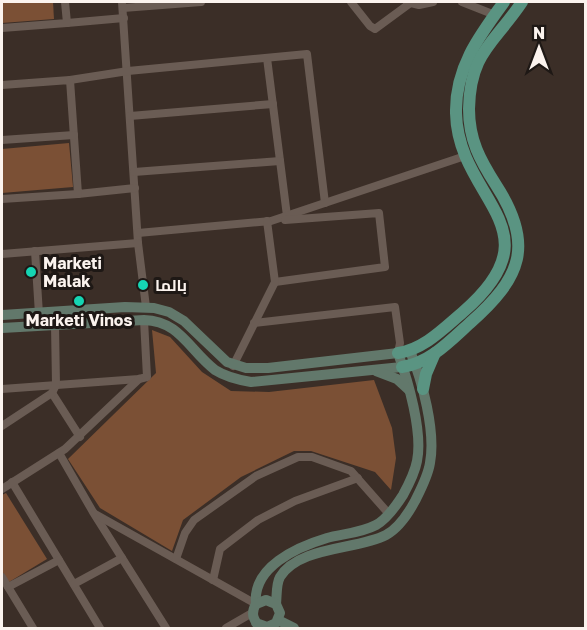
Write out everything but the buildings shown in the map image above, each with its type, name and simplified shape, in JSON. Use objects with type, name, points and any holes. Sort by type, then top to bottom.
[{"type":"main road","points":[[2,328],[159,321],[171,327],[224,375],[243,381],[260,382],[402,367],[416,364],[435,353],[479,315],[499,293],[515,266],[519,249],[518,232],[511,211],[474,148],[464,88],[471,49],[504,2]]},
{"type":"main road","points":[[2,315],[125,307],[162,309],[184,321],[233,366],[246,368],[268,368],[368,356],[403,349],[433,337],[480,297],[498,273],[503,260],[505,241],[501,226],[465,156],[457,129],[456,110],[464,88],[486,47],[522,2]]},
{"type":"main road","points":[[265,622],[280,613],[276,604],[280,578],[291,567],[320,552],[382,537],[397,528],[426,479],[431,460],[431,440],[423,388],[416,364],[403,349]]},
{"type":"main road","points":[[265,622],[256,590],[261,577],[279,561],[317,541],[370,528],[389,514],[405,491],[417,462],[418,438],[402,367],[403,349]]},
{"type":"main road","points":[[423,388],[428,366],[435,353]]},
{"type":"main road","points":[[368,356],[370,369]]},
{"type":"main road","points":[[370,369],[392,376],[402,382],[409,391]]},
{"type":"main road","points":[[265,622],[266,600],[276,604]]},
{"type":"main road","points":[[265,622],[294,628]]},
{"type":"street","points":[[65,2],[67,23]]},
{"type":"street","points":[[146,307],[138,243],[122,5],[201,2]]},
{"type":"street","points":[[351,2],[375,29],[408,3],[419,5],[434,2]]},
{"type":"street","points":[[462,2],[495,15]]},
{"type":"street","points":[[2,28],[124,18]]},
{"type":"street","points":[[2,85],[70,80],[128,71],[307,54],[325,203]]},
{"type":"street","points":[[267,58],[287,216]]},
{"type":"street","points":[[70,80],[78,194]]},
{"type":"street","points":[[130,116],[273,104]]},
{"type":"street","points":[[2,140],[74,135]]},
{"type":"street","points":[[269,221],[465,156]]},
{"type":"street","points":[[134,172],[280,161]]},
{"type":"street","points":[[2,199],[135,188]]},
{"type":"street","points":[[138,233],[379,213],[384,267],[275,282]]},
{"type":"street","points":[[233,366],[275,282],[269,221]]},
{"type":"street","points":[[2,254],[138,243]]},
{"type":"street","points":[[35,251],[39,314]]},
{"type":"street","points":[[254,323],[395,307],[403,349]]},
{"type":"street","points":[[2,389],[139,379],[147,376],[144,320]]},
{"type":"street","points":[[2,426],[52,393],[56,385],[55,325]]},
{"type":"street","points":[[2,489],[80,437],[139,379]]},
{"type":"street","points":[[52,393],[80,437]]},
{"type":"street","points":[[59,453],[166,628]]},
{"type":"street","points":[[176,559],[190,524],[264,472],[298,457],[307,457],[345,468],[358,478],[389,514]]},
{"type":"street","points":[[213,580],[220,549],[258,520],[296,501],[358,478]]},
{"type":"street","points":[[12,482],[100,628]]},
{"type":"street","points":[[93,512],[213,580],[265,622]]},
{"type":"street","points":[[74,584],[122,558]]},
{"type":"street","points":[[8,587],[59,560]]},
{"type":"street","points":[[2,577],[33,628]]},
{"type":"street","points":[[226,628],[265,622]]},
{"type":"shaded area","points":[[2,2],[53,2],[54,19],[2,23]]},
{"type":"shaded area","points":[[69,143],[73,187],[2,193],[2,149]]},
{"type":"shaded area","points":[[152,330],[170,337],[202,372],[231,391],[269,392],[374,380],[392,428],[396,458],[391,490],[375,472],[311,451],[294,451],[241,477],[183,520],[172,551],[100,508],[68,459],[156,373]]},
{"type":"shaded area","points":[[6,493],[47,559],[9,582],[2,571],[2,495]]},
{"type":"place","name":"Marketi Malak","points":[[31,272]]},
{"type":"place","name":"بالما","points":[[143,285]]},
{"type":"place","name":"Marketi Vinos","points":[[79,301]]}]
